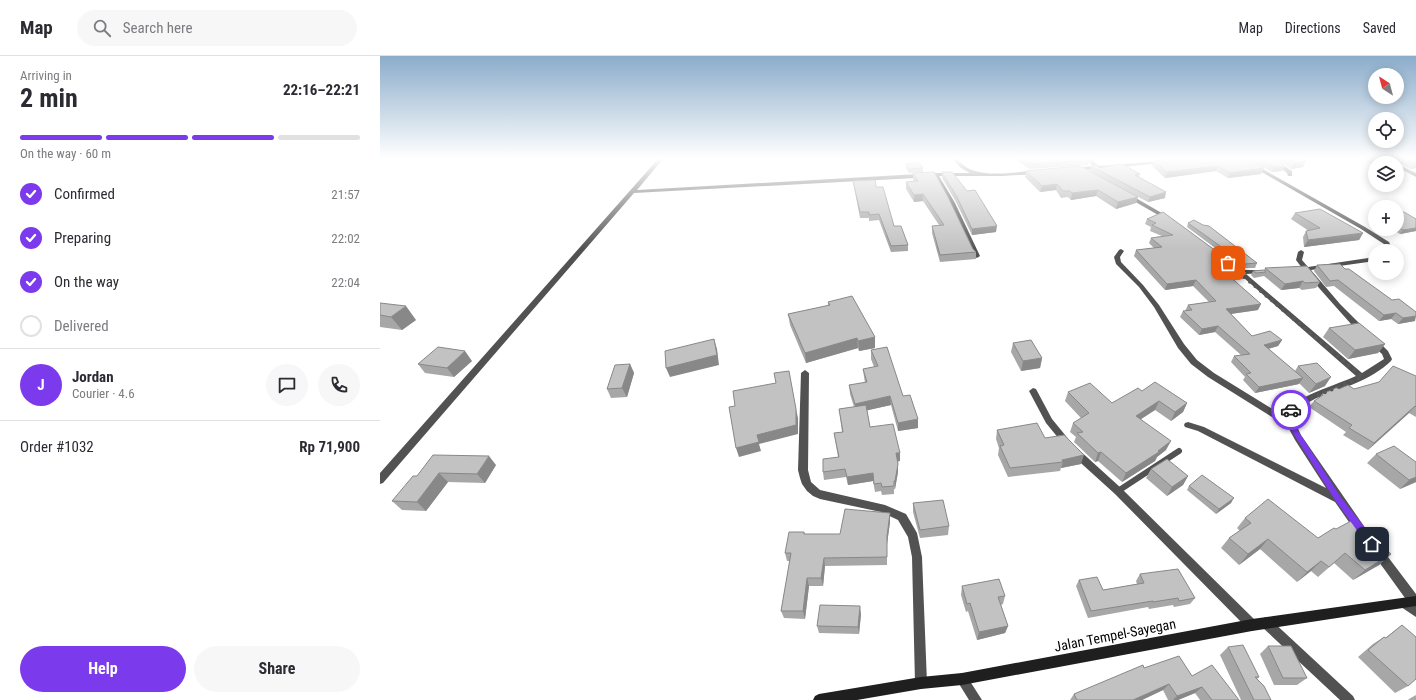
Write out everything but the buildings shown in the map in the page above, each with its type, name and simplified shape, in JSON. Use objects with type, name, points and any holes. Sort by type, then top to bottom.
[{"type":"main road","name":"Jalan Tempel-Sayegan","points":[[819,700],[921,683],[962,679],[1252,625],[1413,604]]},
{"type":"street","points":[[380,480],[635,189]]},
{"type":"street","points":[[632,192],[685,189]]},
{"type":"street","points":[[944,189],[977,256]]},
{"type":"street","points":[[1294,189],[1363,228],[1387,244]]},
{"type":"street","points":[[1121,191],[1160,212],[1178,225]]},
{"type":"street","points":[[1121,251],[1117,257],[1118,263],[1141,286],[1157,306],[1181,346],[1194,362],[1216,378],[1290,424]]},
{"type":"street","points":[[1301,252],[1299,260],[1303,269],[1334,304],[1387,356],[1388,359],[1362,377],[1293,407],[1288,415],[1290,424],[1338,498],[1413,604]]},
{"type":"street","points":[[1303,269],[1368,260]]},
{"type":"street","points":[[1234,268],[1241,272],[1362,377]]},
{"type":"street","points":[[1241,272],[1273,270]]},
{"type":"street","points":[[805,373],[803,475],[808,486],[820,495],[882,508],[902,517],[913,536],[917,557],[921,683]]},
{"type":"street","points":[[1033,391],[1055,430],[1077,454],[1118,491],[1252,625]]},
{"type":"street","points":[[1188,425],[1201,429],[1338,498]]},
{"type":"street","points":[[1266,623],[1349,700]]},
{"type":"street","points":[[962,679],[976,700]]},
{"type":"lane","points":[[1118,491],[1179,451]]},
{"type":"way so far","points":[[1228,263],[1241,272],[1362,377],[1323,393],[1293,407],[1291,410]]},
{"type":"route","points":[[1291,410],[1288,415],[1290,424],[1338,498],[1372,544]]}]
